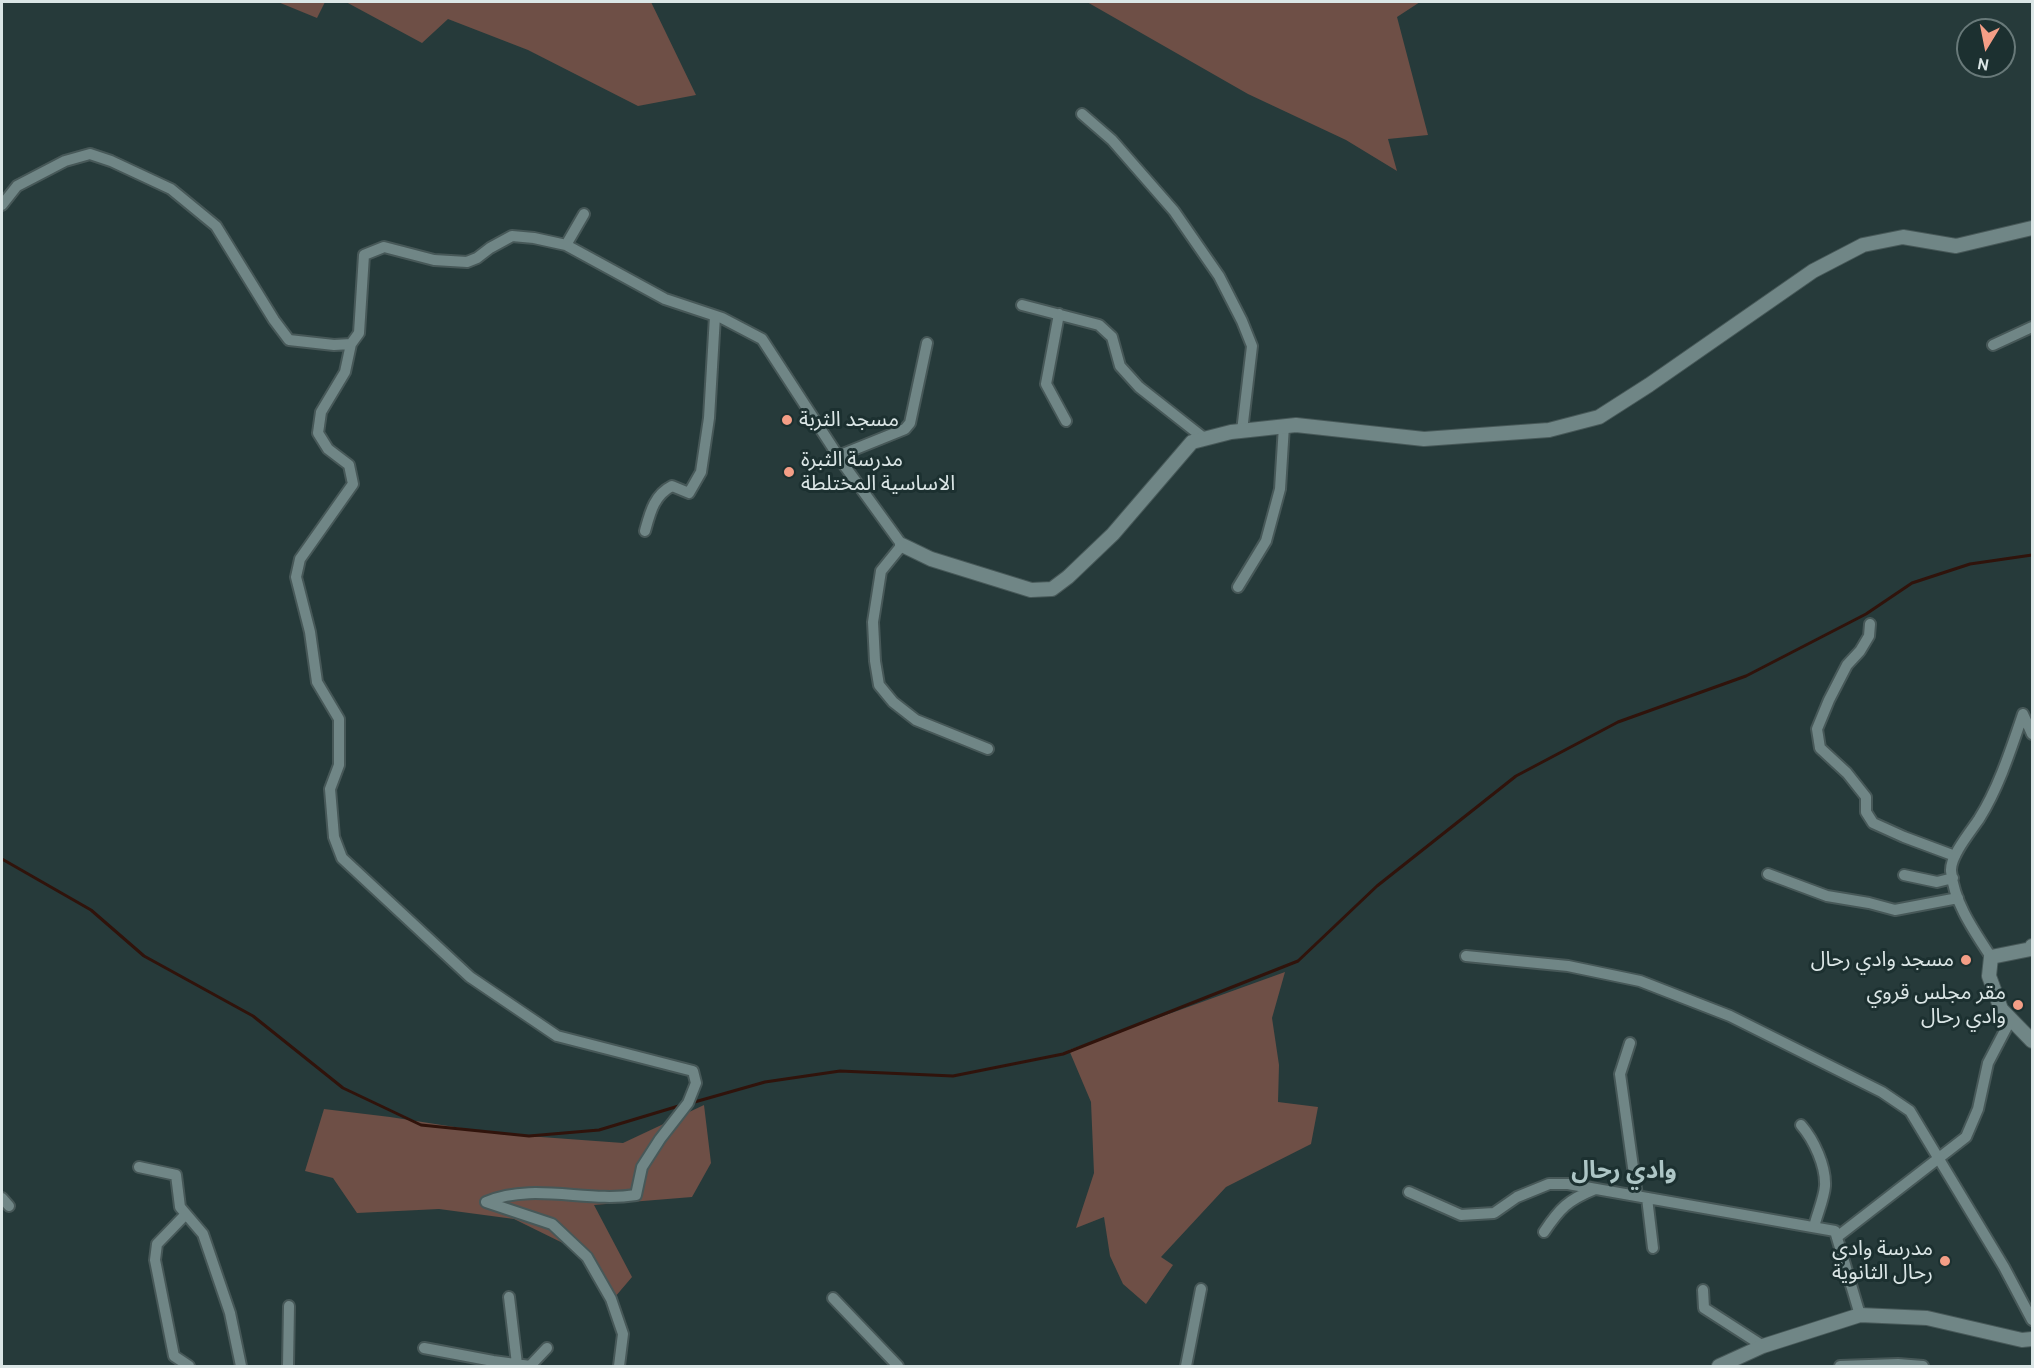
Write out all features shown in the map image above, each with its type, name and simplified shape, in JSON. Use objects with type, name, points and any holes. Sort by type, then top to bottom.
[{"type":"street","points":[[1082,114],[1112,140],[1174,211],[1219,276],[1242,321],[1252,346],[1242,431]]},
{"type":"street","points":[[2,205],[17,186],[65,161],[90,154],[111,160],[171,189],[216,226],[274,320],[289,340],[334,345],[351,344]]},
{"type":"street","points":[[566,245],[584,214]]},
{"type":"street","points":[[619,1366],[623,1334],[611,1299],[587,1257],[552,1224],[486,1202],[502,1195],[544,1193],[619,1198],[636,1195],[642,1167],[688,1103],[696,1083],[693,1071],[557,1036],[470,977],[342,858],[334,837],[330,789],[339,765],[339,719],[317,682],[310,632],[296,577],[300,559],[353,484],[349,465],[328,448],[318,433],[321,412],[345,372],[351,344],[359,333],[364,255],[384,247],[434,260],[467,262],[512,236],[534,238],[566,245],[665,299],[715,316],[762,339],[838,456],[902,544],[931,559],[1011,584],[1031,590],[1052,590],[1113,534],[1192,442],[1242,431],[1296,425],[1424,439],[1549,430],[1599,417],[1813,271],[1863,245],[1903,237],[1956,246],[2032,228]]},
{"type":"street","points":[[1022,304],[1099,325],[1112,337],[1120,366],[1139,387],[1205,439]]},
{"type":"street","points":[[1059,314],[1046,384],[1066,421]]},
{"type":"street","points":[[645,531],[650,510],[663,491],[672,486],[689,493],[701,472],[709,418],[715,316]]},
{"type":"street","points":[[1993,345],[2032,327]]},
{"type":"street","points":[[838,456],[905,429],[910,423],[927,343]]},
{"type":"street","points":[[1238,587],[1266,541],[1280,489],[1284,426]]},
{"type":"street","points":[[902,544],[881,571],[873,622],[879,685],[893,702],[916,720],[988,749]]},
{"type":"street","points":[[1870,624],[1869,636],[1860,651],[1847,665],[1828,700],[1817,729],[1820,748],[1847,773],[1866,797],[1866,812],[1873,823],[1955,856]]},
{"type":"street","points":[[2032,734],[2023,714],[1987,806],[1955,856],[1951,869],[1960,906],[1991,957],[1989,976],[2001,1009],[2032,1041]]},
{"type":"street","points":[[1768,874],[1827,896],[1895,910],[1958,898]]},
{"type":"street","points":[[1904,875],[1936,882],[1953,878]]},
{"type":"street","points":[[1991,957],[2032,948]]},
{"type":"street","points":[[1466,956],[1568,966],[1640,981],[1730,1016],[1882,1092],[1910,1111],[2004,1267],[2032,1320]]},
{"type":"street","points":[[1837,1237],[1966,1137],[1978,1109],[1988,1063],[2011,1019]]},
{"type":"street","points":[[1630,1043],[1620,1074],[1653,1248]]},
{"type":"street","points":[[1801,1125],[1820,1155],[1825,1186],[1814,1227]]},
{"type":"street","points":[[139,1167],[176,1175],[180,1207],[203,1234],[230,1313],[241,1366]]},
{"type":"street","points":[[1408,1192],[1461,1215],[1494,1214],[1517,1197],[1549,1184],[1568,1184],[1835,1231],[1860,1315]]},
{"type":"street","points":[[1544,1232],[1559,1209],[1579,1196],[1596,1189]]},
{"type":"street","points":[[186,1214],[157,1244],[155,1260],[174,1356],[189,1366]]},
{"type":"street","points":[[1186,1366],[1200,1289]]},
{"type":"street","points":[[1703,1290],[1704,1308],[1763,1346]]},
{"type":"street","points":[[509,1297],[517,1364]]},
{"type":"street","points":[[833,1298],[898,1366]]},
{"type":"street","points":[[288,1366],[289,1306]]},
{"type":"street","points":[[1719,1366],[1763,1346],[1860,1315],[1927,1318],[2022,1340],[2032,1339]]},
{"type":"street","points":[[424,1348],[530,1366],[547,1348]]},
{"type":"street","points":[[1840,1366],[1898,1364],[1923,1366]]},
{"type":"shaded area","points":[[278,2],[325,2],[317,18]]},
{"type":"shaded area","points":[[346,2],[651,2],[696,95],[638,106],[528,50],[448,19],[422,43]]},
{"type":"shaded area","points":[[1087,2],[1420,2],[1397,17],[1428,135],[1388,139],[1397,171],[1346,140],[1248,94]]},
{"type":"shaded area","points":[[1285,972],[1272,1018],[1279,1065],[1278,1102],[1318,1107],[1311,1144],[1226,1187],[1161,1257],[1173,1265],[1146,1304],[1123,1284],[1110,1256],[1104,1217],[1076,1228],[1094,1173],[1091,1102],[1069,1050]]},
{"type":"shaded area","points":[[704,1105],[711,1163],[692,1197],[594,1205],[632,1277],[615,1297],[575,1249],[514,1219],[439,1209],[357,1213],[333,1178],[305,1171],[324,1109],[500,1134],[623,1143]]},
{"type":"waterway","points":[[691,1103],[765,1082],[840,1071],[953,1076],[1063,1054],[1298,961],[1377,886],[1516,776],[1618,722],[1746,676],[1866,614],[1912,583],[1970,564],[2032,555]]},
{"type":"waterway","points":[[2,859],[91,910],[144,956],[253,1016],[343,1088],[421,1125],[529,1136],[599,1130],[682,1105]]},
{"type":"place","name":"مسجد الثربة","points":[[787,420]]},
{"type":"place","name":"مدرسة الثبرة الاساسية المختلطة","points":[[789,472]]},
{"type":"place","name":"مسجد وادي رحال","points":[[1966,960]]},
{"type":"place","name":"مقر مجلس قروي وادي رحال","points":[[2018,1005]]},
{"type":"place","name":"مدرسة وادي رحال الثانوية","points":[[1945,1261]]},
{"type":"district","name":"وادي رحال","points":[[1624,1171]]}]
